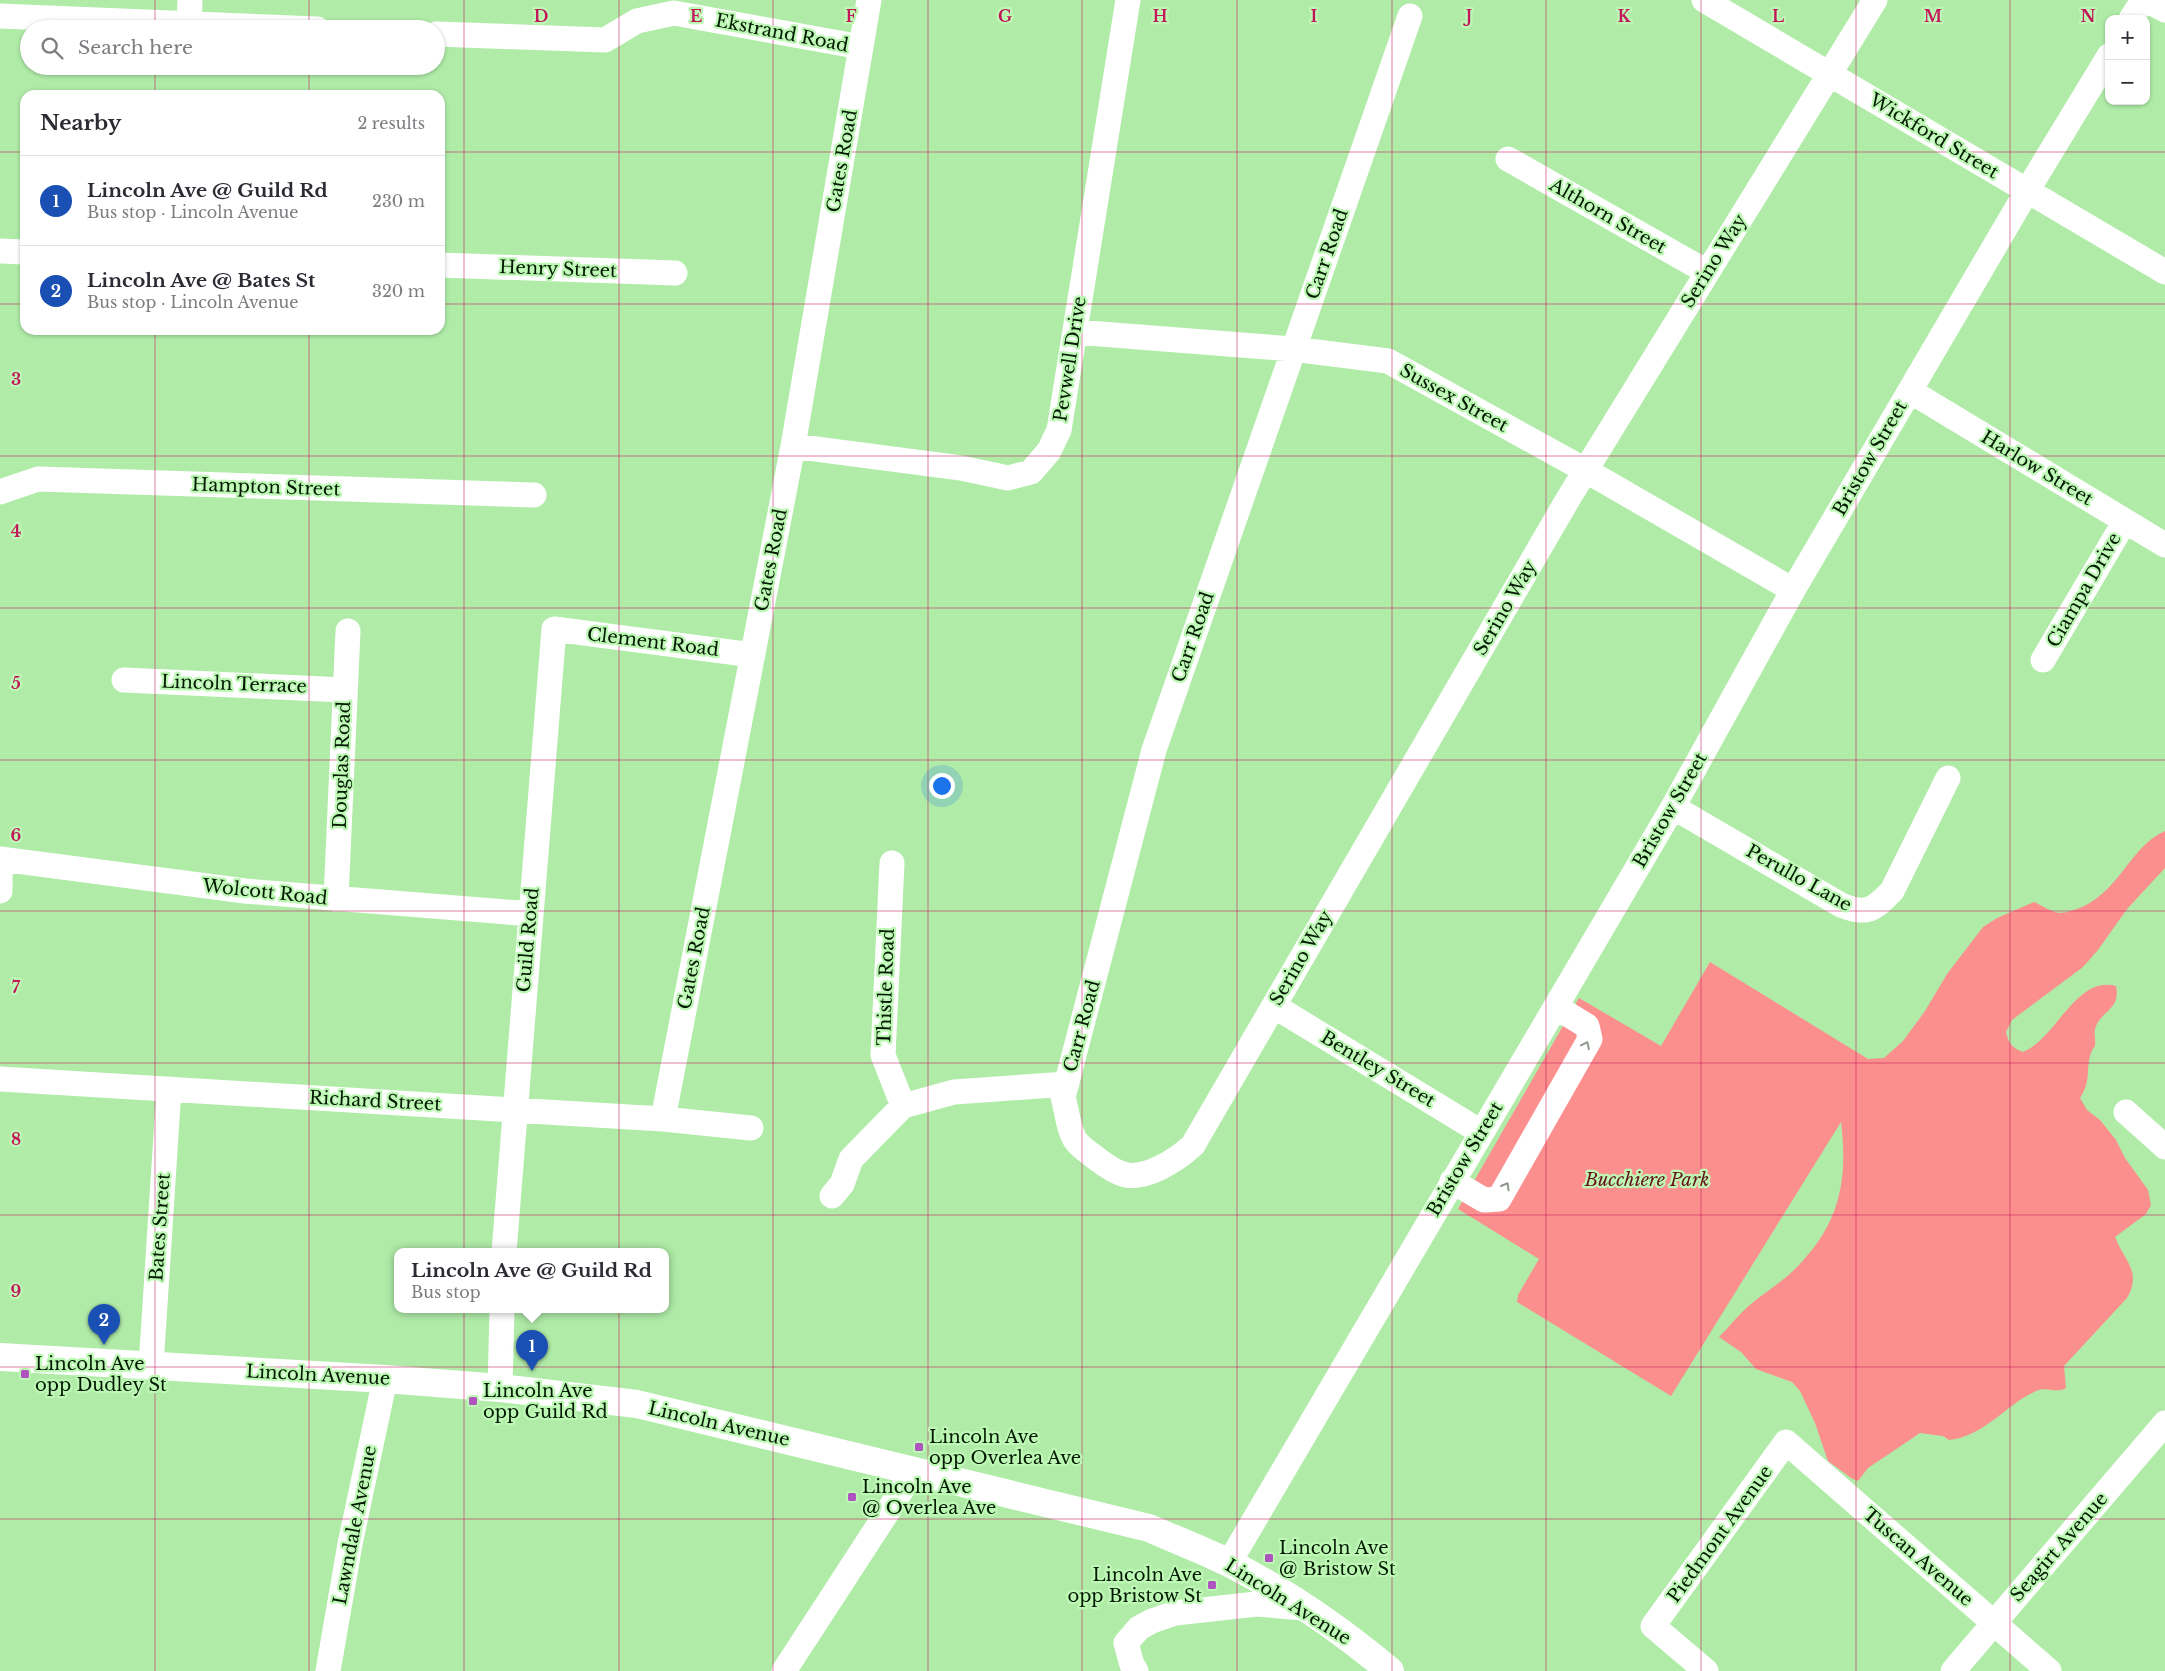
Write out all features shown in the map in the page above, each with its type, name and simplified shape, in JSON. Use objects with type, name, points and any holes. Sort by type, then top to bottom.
[{"type":"main road","name":"Lincoln Avenue","points":[[0,1357],[385,1379],[500,1388],[637,1404],[1149,1528],[1229,1563],[1303,1608],[1363,1648],[1390,1671]]},
{"type":"street","name":"Gates Road","points":[[662,1118],[793,446],[869,0]]},
{"type":"street","name":"Pevwell Drive","points":[[793,446],[961,468],[1008,478],[1031,472],[1049,451],[1059,430],[1128,0]]},
{"type":"street","name":"Wickford Street","points":[[1704,0],[2165,272]]},
{"type":"street","name":"Serino Way","points":[[1190,1148],[1585,470],[1875,0]]},
{"type":"street","points":[[2134,15],[2143,0]]},
{"type":"street","points":[[2147,0],[2165,10]]},
{"type":"street","points":[[0,16],[189,12],[249,20]]},
{"type":"street","name":"Ekstrand Road","points":[[445,34],[605,40],[637,20],[674,12],[861,47]]},
{"type":"street","name":"Carr Road","points":[[1190,1148],[1165,1167],[1137,1174],[1122,1174],[1105,1165],[1076,1142],[1064,1097],[1154,750],[1410,16]]},
{"type":"street","name":"Bristow Street","points":[[1229,1563],[1673,807],[1793,590],[2027,191],[2107,60]]},
{"type":"street","name":"Althorn Street","points":[[1508,159],[1707,272]]},
{"type":"street","points":[[0,251],[20,252]]},
{"type":"street","name":"Henry Street","points":[[445,265],[676,273]]},
{"type":"street","name":"Sussex Street","points":[[1075,332],[1293,349],[1388,361],[1585,470],[1793,590]]},
{"type":"street","name":"Harlow Street","points":[[1910,391],[2165,545]]},
{"type":"street","name":"Hampton Street","points":[[0,492],[38,479],[534,495]]},
{"type":"street","name":"Ciampa Drive","points":[[2043,660],[2125,521]]},
{"type":"street","name":"Clement Road","points":[[554,629],[752,655]]},
{"type":"street","name":"Guild Road","points":[[504,1248],[554,629]]},
{"type":"street","name":"Douglas Road","points":[[336,899],[348,631]]},
{"type":"street","name":"Lincoln Terrace","points":[[124,680],[345,690]]},
{"type":"street","name":"Perullo Lane","points":[[1673,807],[1841,905],[1851,910],[1865,911],[1879,905],[1892,891],[1948,778]]},
{"type":"street","points":[[0,859],[0,891]]},
{"type":"street","name":"Wolcott Road","points":[[0,859],[245,891],[530,914]]},
{"type":"street","name":"Thistle Road","points":[[892,863],[883,1055],[903,1106]]},
{"type":"street","name":"Bentley Street","points":[[1274,1006],[1481,1132]]},
{"type":"street","points":[[1452,1181],[1484,1200],[1499,1199],[1590,1039],[1587,1026],[1556,1007]]},
{"type":"street","name":"Richard Street","points":[[0,1079],[662,1118],[751,1128]]},
{"type":"street","points":[[832,1196],[842,1184],[851,1159],[903,1106],[954,1092],[1067,1084]]},
{"type":"street","name":"Bates Street","points":[[151,1366],[169,1089]]},
{"type":"street","points":[[2126,1112],[2165,1147]]},
{"type":"street","points":[[500,1388],[502,1313]]},
{"type":"street","name":"Lawndale Avenue","points":[[328,1671],[350,1544],[385,1379]]},
{"type":"street","name":"Seagirt Avenue","points":[[1953,1671],[2160,1438]]},
{"type":"street","name":"Tuscan Avenue","points":[[1786,1442],[2049,1671]]},
{"type":"street","name":"Piedmont Avenue","points":[[1706,1671],[1654,1626],[1786,1442]]},
{"type":"street","points":[[784,1671],[914,1471]]},
{"type":"street","points":[[1136,1671],[1132,1666],[1126,1643],[1139,1628],[1152,1621],[1175,1613],[1257,1604],[1303,1608]]},
{"type":"green space","name":"Bucchiere Park","points":[[2165,831],[2165,868],[2127,909],[2098,950],[2083,967],[2012,1020],[2006,1032],[2008,1040],[2012,1045],[2023,1052],[2035,1045],[2046,1035],[2067,1010],[2089,990],[2102,985],[2116,986],[2116,1000],[2095,1029],[2095,1046],[2089,1059],[2086,1086],[2080,1098],[2087,1110],[2100,1120],[2116,1140],[2125,1158],[2148,1190],[2151,1205],[2146,1214],[2115,1237],[2130,1267],[2133,1281],[2131,1289],[2127,1298],[2064,1366],[2066,1388],[2062,1390],[2044,1389],[2036,1391],[1984,1426],[1962,1437],[1949,1440],[1943,1436],[1920,1433],[1868,1468],[1858,1481],[1828,1461],[1815,1423],[1800,1391],[1792,1382],[1756,1369],[1741,1352],[1719,1337],[1757,1299],[1793,1271],[1812,1250],[1823,1234],[1832,1217],[1842,1182],[1843,1143],[1841,1122],[1671,1396],[1517,1302],[1518,1295],[1539,1259],[1458,1209],[1579,998],[1661,1046],[1710,962],[1868,1059],[1884,1058],[1903,1041],[1925,1011],[1947,974],[1983,927],[1997,918],[2034,902],[2060,913],[2074,910],[2089,903],[2113,883],[2142,848],[2153,838]]},
{"type":"place","name":"Lincoln Ave @ Bates St","points":[[104,1345]]},
{"type":"place","name":"Lincoln Ave @ Guild Rd","points":[[532,1371]]},
{"type":"place","name":"Lincoln Ave opp Dudley St","points":[[25,1374]]},
{"type":"place","name":"Lincoln Ave opp Guild Rd","points":[[473,1401]]},
{"type":"place","name":"Lincoln Ave opp Overlea Ave","points":[[919,1447]]},
{"type":"place","name":"Lincoln Ave @ Overlea Ave","points":[[852,1497]]},
{"type":"place","name":"Lincoln Ave @ Bristow St","points":[[1269,1558]]},
{"type":"place","name":"Lincoln Ave opp Bristow St","points":[[1212,1585]]}]
